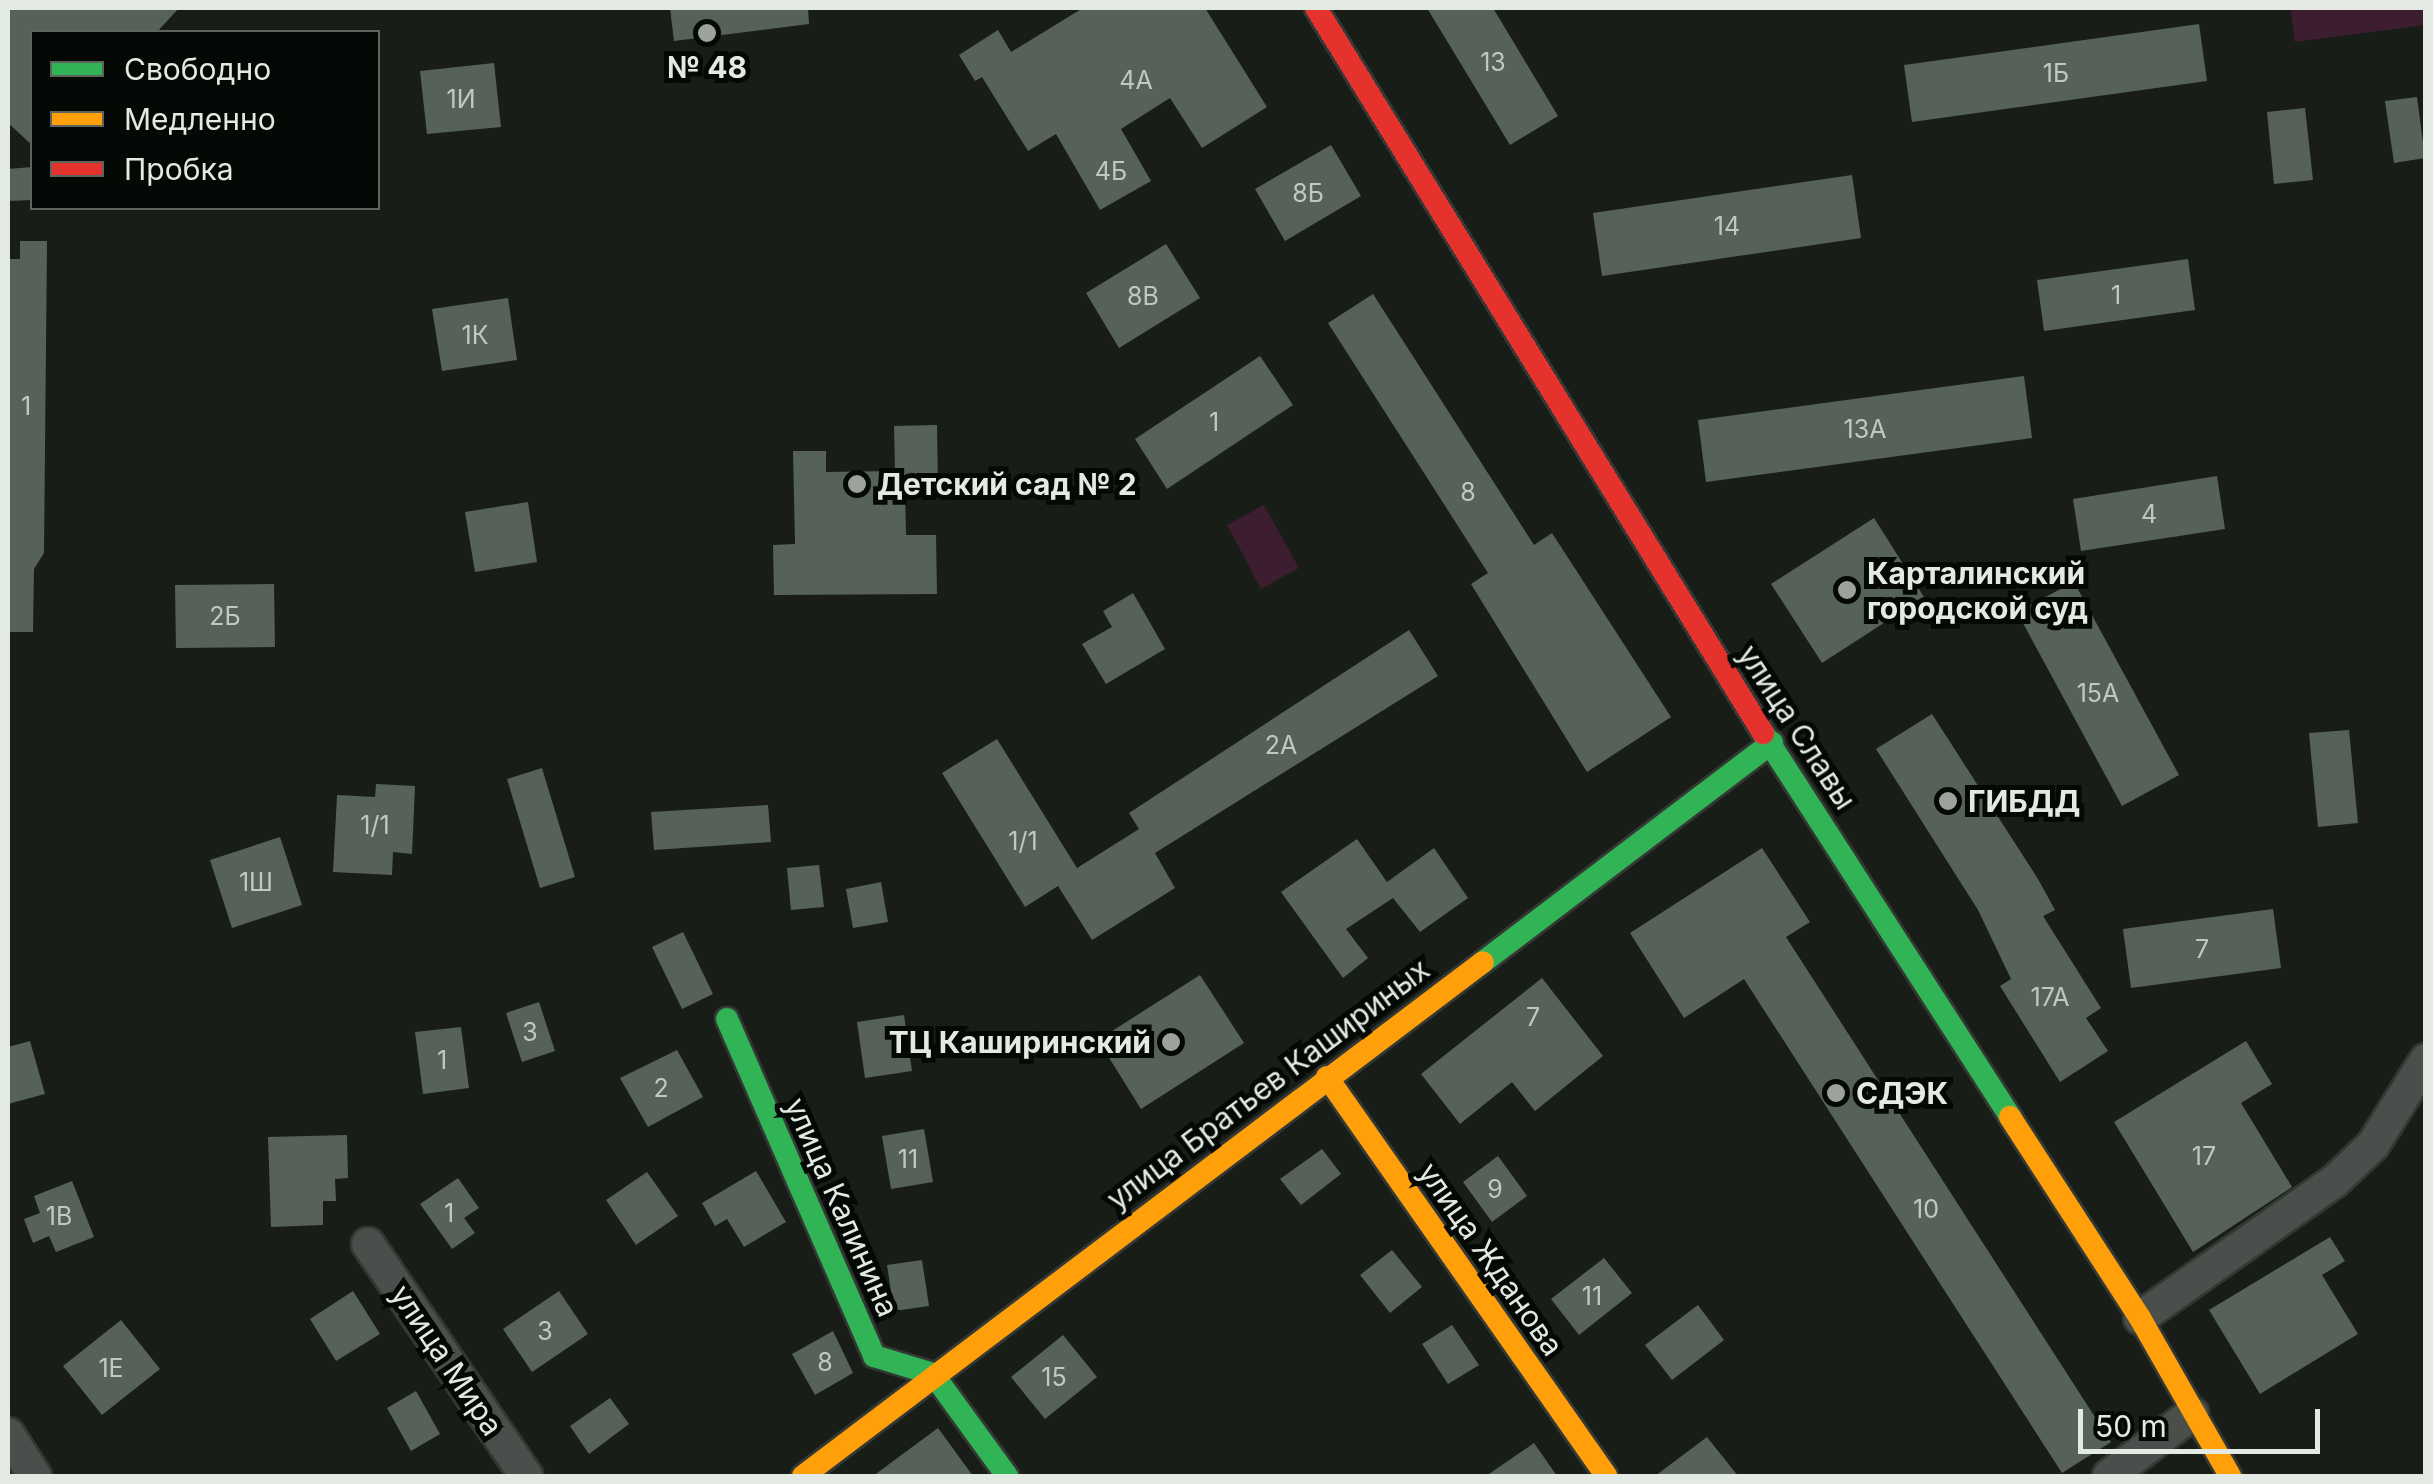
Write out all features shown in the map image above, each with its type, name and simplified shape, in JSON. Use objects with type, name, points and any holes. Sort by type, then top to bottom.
[{"type":"main road","name":"улица Славы","points":[[1316,8],[1772,743],[2140,1318],[2230,1476]]},
{"type":"main road","name":"улица Братьев Кашириных","points":[[803,1476],[1772,743]]},
{"type":"main road","name":"улица Калинина","points":[[727,1019],[874,1356],[933,1374]]},
{"type":"main road","name":"улица Жданова","points":[[1327,1077],[1606,1476]]},
{"type":"main road","points":[[933,1374],[1007,1476]]},
{"type":"street","points":[[2140,1318],[2334,1182],[2374,1145],[2426,1060]]},
{"type":"street","name":"улица Мира","points":[[368,1244],[526,1476]]},
{"type":"street","points":[[2108,1476],[2192,1414]]},
{"type":"street","points":[[8,1434],[35,1476]]},
{"type":"shaded area","points":[[2290,8],[2425,8],[2425,25],[2295,42]]},
{"type":"shaded area","points":[[1264,505],[1299,568],[1261,589],[1227,525]]},
{"type":"building","points":[[8,8],[179,8],[159,30],[30,30],[30,143],[8,123]]},
{"type":"building","name":"№ 48","points":[[670,8],[808,8],[809,24],[674,41]]},
{"type":"building","points":[[1083,8],[1205,8],[1267,107],[1202,148],[1170,98],[1121,129],[1151,181],[1100,210],[1056,134],[1028,151],[982,77],[975,81],[959,55],[998,30],[1011,52]]},
{"type":"building","points":[[1427,8],[1493,8],[1558,116],[1510,145]]},
{"type":"building","points":[[2199,24],[2207,81],[1912,122],[1904,65]]},
{"type":"building","points":[[494,63],[501,127],[427,134],[420,71]]},
{"type":"building","points":[[2417,97],[2425,158],[2394,163],[2385,101]]},
{"type":"building","points":[[2305,108],[2313,180],[2274,184],[2267,112]]},
{"type":"building","points":[[1331,145],[1361,196],[1285,241],[1255,189]]},
{"type":"building","points":[[30,167],[30,200],[8,201],[8,169]]},
{"type":"building","points":[[1852,175],[1861,238],[1602,276],[1593,213]]},
{"type":"building","points":[[20,241],[47,241],[44,553],[34,569],[33,632],[8,632],[8,259],[20,259]]},
{"type":"building","points":[[1166,244],[1200,298],[1119,348],[1086,293]]},
{"type":"building","points":[[2188,259],[2195,310],[2044,331],[2037,280]]},
{"type":"building","points":[[1373,294],[1534,545],[1552,533],[1671,717],[1587,772],[1471,584],[1488,573],[1328,323]]},
{"type":"building","points":[[508,298],[517,360],[442,371],[432,309]]},
{"type":"building","points":[[1260,356],[1293,405],[1167,489],[1135,439]]},
{"type":"building","points":[[2024,376],[2032,438],[1706,482],[1698,420]]},
{"type":"building","points":[[937,425],[938,486],[905,487],[906,535],[936,535],[937,594],[774,595],[773,545],[795,544],[793,451],[826,451],[826,472],[895,471],[894,426]]},
{"type":"building","points":[[2217,476],[2225,529],[2081,551],[2073,499]]},
{"type":"building","points":[[528,502],[537,562],[475,572],[465,512]]},
{"type":"building","name":"Карталинский городской суд","points":[[1874,518],[1924,597],[1822,663],[1771,584]]},
{"type":"building","points":[[2074,582],[2179,775],[2122,806],[2017,612]]},
{"type":"building","points":[[274,584],[275,647],[176,648],[175,585]]},
{"type":"building","points":[[1133,593],[1165,649],[1106,684],[1082,644],[1112,627],[1103,611]]},
{"type":"building","points":[[1409,630],[1438,676],[1155,853],[1175,888],[1092,940],[1058,886],[1025,907],[942,773],[997,739],[1077,868],[1139,829],[1129,813]]},
{"type":"building","points":[[1932,714],[2038,879],[2055,910],[2043,916],[2101,1008],[2086,1018],[2108,1051],[2060,1082],[2000,986],[2011,979],[1978,910],[1876,749]]},
{"type":"building","points":[[2349,730],[2358,823],[2318,827],[2309,733]]},
{"type":"building","points":[[542,768],[575,877],[540,888],[507,779]]},
{"type":"building","points":[[376,784],[415,786],[412,854],[393,852],[392,875],[333,872],[337,795],[375,797]]},
{"type":"building","points":[[768,805],[771,842],[654,850],[651,812]]},
{"type":"building","points":[[280,837],[302,905],[232,928],[210,860]]},
{"type":"building","points":[[1357,839],[1387,882],[1434,848],[1468,898],[1420,932],[1393,898],[1346,929],[1368,958],[1343,978],[1281,892]]},
{"type":"building","points":[[1762,848],[1810,922],[1786,937],[2111,1442],[2062,1473],[1744,979],[1684,1018],[1630,933]]},
{"type":"building","points":[[819,865],[824,907],[791,910],[787,868]]},
{"type":"building","points":[[881,882],[888,922],[853,928],[846,889]]},
{"type":"building","points":[[2273,909],[2281,968],[2131,988],[2123,929]]},
{"type":"building","points":[[683,932],[713,994],[682,1009],[652,947]]},
{"type":"building","name":"ТЦ Каширинский","points":[[1200,975],[1244,1043],[1141,1109],[1098,1040]]},
{"type":"building","points":[[1542,978],[1603,1056],[1535,1111],[1512,1082],[1460,1124],[1421,1074]]},
{"type":"building","points":[[539,1002],[555,1051],[522,1062],[506,1013]]},
{"type":"building","points":[[904,1015],[912,1071],[865,1078],[857,1022]]},
{"type":"building","points":[[461,1027],[469,1088],[423,1094],[415,1032]]},
{"type":"building","points":[[30,1041],[45,1094],[8,1104],[8,1047]]},
{"type":"building","points":[[2246,1041],[2272,1084],[2241,1103],[2292,1187],[2193,1252],[2114,1122]]},
{"type":"building","points":[[677,1050],[703,1097],[648,1127],[620,1078]]},
{"type":"building","points":[[924,1129],[933,1182],[891,1189],[882,1136]]},
{"type":"building","points":[[347,1135],[348,1178],[335,1179],[336,1201],[323,1201],[323,1225],[271,1227],[268,1137]]},
{"type":"building","points":[[1322,1149],[1341,1174],[1301,1205],[1280,1179]]},
{"type":"building","points":[[1498,1156],[1527,1196],[1492,1222],[1463,1182]]},
{"type":"building","points":[[756,1171],[786,1222],[744,1247],[727,1219],[715,1226],[702,1203]]},
{"type":"building","points":[[647,1172],[678,1216],[636,1245],[606,1200]]},
{"type":"building","points":[[458,1178],[479,1208],[464,1218],[475,1233],[452,1249],[420,1204]]},
{"type":"building","points":[[72,1181],[94,1237],[56,1252],[49,1236],[33,1243],[24,1219],[40,1213],[34,1196]]},
{"type":"building","points":[[2330,1237],[2345,1261],[2322,1275],[2358,1334],[2260,1394],[2209,1310]]},
{"type":"building","points":[[1392,1250],[1422,1287],[1390,1313],[1360,1275]]},
{"type":"building","points":[[1604,1258],[1632,1293],[1579,1335],[1551,1299]]},
{"type":"building","points":[[922,1260],[929,1306],[894,1311],[887,1265]]},
{"type":"building","points":[[353,1291],[380,1334],[336,1361],[310,1319]]},
{"type":"building","points":[[559,1291],[588,1334],[532,1372],[503,1329]]},
{"type":"building","points":[[1698,1305],[1724,1340],[1672,1380],[1645,1345]]},
{"type":"building","points":[[121,1320],[160,1369],[102,1415],[63,1366]]},
{"type":"building","points":[[1452,1325],[1479,1365],[1448,1384],[1422,1344]]},
{"type":"building","points":[[833,1331],[853,1373],[815,1395],[792,1354]]},
{"type":"building","points":[[1063,1335],[1097,1377],[1045,1419],[1011,1377]]},
{"type":"building","points":[[416,1391],[440,1434],[411,1451],[387,1408]]},
{"type":"building","points":[[610,1398],[629,1424],[589,1454],[570,1426]]},
{"type":"building","points":[[938,1428],[973,1476],[873,1476]]},
{"type":"building","points":[[1707,1437],[1738,1476],[1655,1476]]},
{"type":"building","points":[[1534,1443],[1557,1476],[1486,1476]]},
{"type":"traffic: fast","points":[[1763,733],[2010,1117]]},
{"type":"traffic: fast","points":[[1483,962],[1772,743]]},
{"type":"traffic: fast","points":[[727,1019],[874,1356],[933,1374],[1007,1476]]},
{"type":"traffic: slow","points":[[803,1476],[1483,962]]},
{"type":"traffic: slow","points":[[1327,1077],[1606,1476]]},
{"type":"traffic: slow","points":[[2010,1117],[2140,1318],[2230,1476]]},
{"type":"traffic: jam","points":[[1316,8],[1763,733]]},
{"type":"place","name":"№ 48","points":[[707,33]]},
{"type":"place","name":"Детский сад № 2","points":[[857,484]]},
{"type":"place","name":"Карталинский городской суд","points":[[1847,590]]},
{"type":"place","name":"ГИБДД","points":[[1948,801]]},
{"type":"place","name":"ТЦ Каширинский","points":[[1171,1042]]},
{"type":"place","name":"СДЭК","points":[[1836,1093]]}]
